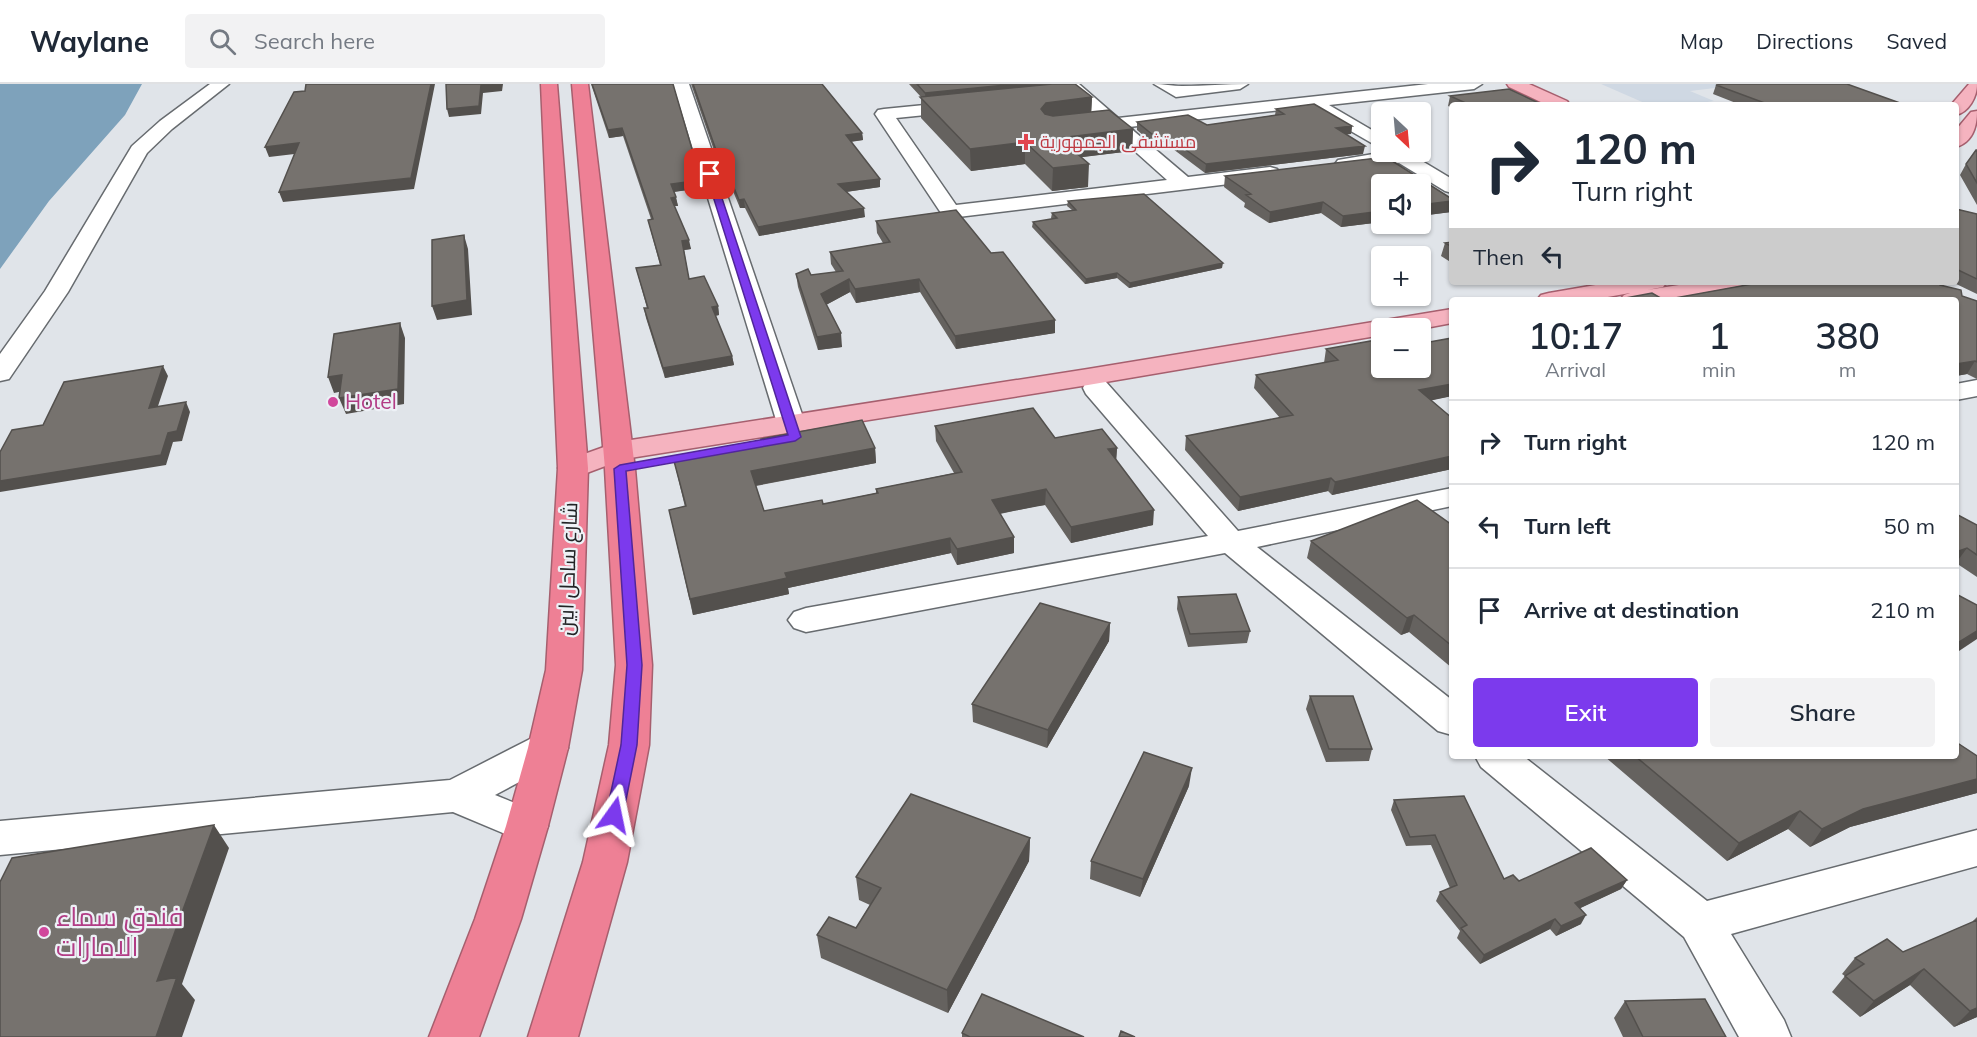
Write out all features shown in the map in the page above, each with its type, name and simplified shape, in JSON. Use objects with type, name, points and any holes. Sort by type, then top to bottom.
[{"type":"highway","name":"شارع ساحل ابين","points":[[454,1037],[498,919],[527,826],[548,748],[564,670],[573,468],[549,84]]},
{"type":"highway","points":[[553,1037],[605,862],[629,745],[634,665],[619,460],[580,84]]},
{"type":"main road","points":[[1497,84],[1536,102]]},
{"type":"main road","points":[[1515,84],[1554,102]]},
{"type":"main road","points":[[1959,106],[1977,85]]},
{"type":"main road","points":[[1959,137],[1977,116]]},
{"type":"main road","points":[[1567,297],[1638,285]]},
{"type":"main road","points":[[1650,297],[1723,285]]},
{"type":"main road","points":[[1092,383],[1449,317]]},
{"type":"main road","points":[[1431,333],[1449,330]]},
{"type":"main road","points":[[573,468],[793,430],[1092,383],[1371,343]]},
{"type":"street","points":[[0,373],[56,292],[139,150],[166,125],[221,84]]},
{"type":"street","points":[[681,84],[793,430]]},
{"type":"street","points":[[1162,84],[1176,92],[1240,84]]},
{"type":"street","points":[[1062,129],[1474,84]]},
{"type":"street","points":[[1069,91],[1115,124],[1182,183]]},
{"type":"street","points":[[912,93],[925,110]]},
{"type":"street","points":[[1314,103],[1371,137]]},
{"type":"street","points":[[980,104],[884,114],[950,212],[1287,171]]},
{"type":"street","points":[[1322,166],[1371,158]]},
{"type":"street","points":[[1411,162],[1449,185]]},
{"type":"street","points":[[1092,383],[1231,542],[1449,720]]},
{"type":"street","points":[[1959,391],[1977,388]]},
{"type":"street","points":[[806,620],[1231,542],[1449,498]]},
{"type":"street","points":[[0,838],[456,796],[548,748]]},
{"type":"street","points":[[1499,759],[1700,922],[1766,1037]]},
{"type":"street","points":[[456,796],[527,826]]},
{"type":"street","points":[[1700,922],[1977,848]]},
{"type":"shaded area","points":[[1601,84],[1740,85],[1690,91],[1714,101],[1642,102]]},
{"type":"water","points":[[0,84],[142,84],[125,115],[49,201],[0,269]]},
{"type":"building","points":[[306,84],[431,84],[411,178],[279,192],[299,143],[265,147],[294,92],[305,91]]},
{"type":"building","points":[[446,84],[492,84],[481,85],[479,106],[447,109]]},
{"type":"building","points":[[592,84],[673,84],[701,180],[671,184],[676,197],[671,198],[689,240],[682,241],[689,279],[704,276],[718,306],[712,307],[732,356],[663,368],[644,308],[648,308],[636,268],[661,265],[648,220],[653,219],[622,128],[608,130]]},
{"type":"building","points":[[693,84],[822,84],[862,133],[846,135],[880,179],[838,184],[864,208],[758,227],[744,199],[739,200],[729,176],[725,176]]},
{"type":"building","points":[[917,84],[1016,84],[925,93]]},
{"type":"building","points":[[1052,84],[1075,84],[1092,97],[1046,103],[1041,109],[1045,114],[1053,116],[1109,110],[1133,129],[1059,138],[1089,164],[1053,168],[1025,142],[970,149],[920,97]]},
{"type":"building","points":[[1847,84],[1897,102],[1762,102],[1716,85]]},
{"type":"building","points":[[1509,89],[1537,102],[1463,102],[1450,96]]},
{"type":"building","points":[[1314,104],[1352,126],[1336,128],[1365,146],[1206,164],[1169,138],[1158,139],[1137,122],[1188,115],[1207,125],[1284,114],[1276,109]]},
{"type":"building","points":[[1977,150],[1977,183],[1966,164]]},
{"type":"building","points":[[1371,159],[1371,162],[1394,162],[1413,174],[1371,174],[1371,212],[1343,216],[1323,202],[1270,212],[1246,195],[1251,194],[1225,176]]},
{"type":"building","points":[[1431,186],[1449,197],[1449,201],[1431,204]]},
{"type":"building","points":[[1144,194],[1223,263],[1130,283],[1117,273],[1086,279],[1033,222],[1057,218],[1052,213],[1076,210],[1068,201]]},
{"type":"building","points":[[956,210],[991,253],[1003,252],[1055,320],[955,336],[919,279],[855,289],[849,279],[821,294],[841,333],[817,337],[796,274],[808,269],[811,275],[843,271],[830,252],[890,242],[876,221]]},
{"type":"building","points":[[1959,210],[1977,214],[1977,279],[1959,270]]},
{"type":"building","points":[[464,235],[467,300],[432,306],[432,240]]},
{"type":"building","points":[[1747,285],[1940,285],[1961,290],[1962,296],[1977,301],[1977,362],[1959,364],[1959,297],[1681,297]]},
{"type":"building","points":[[1652,293],[1659,297],[1631,297]]},
{"type":"building","points":[[400,323],[398,389],[339,398],[342,375],[328,377],[334,334]]},
{"type":"building","points":[[1449,339],[1449,385],[1419,390],[1449,415],[1449,457],[1335,482],[1331,478],[1240,497],[1186,436],[1293,415],[1256,375],[1338,360],[1326,349],[1371,341],[1371,378],[1431,378],[1431,342]]},
{"type":"building","points":[[163,366],[149,408],[186,402],[177,431],[168,433],[161,455],[0,481],[0,452],[12,430],[43,425],[64,382]]},
{"type":"building","points":[[1033,408],[1055,438],[1102,429],[1117,448],[1108,449],[1154,510],[1071,527],[1046,489],[992,500],[1014,537],[957,549],[950,538],[785,573],[787,578],[690,599],[669,510],[686,506],[674,461],[763,444],[761,439],[862,420],[875,448],[751,471],[764,511],[822,500],[823,504],[878,493],[876,489],[962,472],[935,426]]},
{"type":"building","points":[[1417,500],[1449,523],[1449,644],[1414,615],[1407,618],[1311,541]]},
{"type":"building","points":[[1959,516],[1977,525],[1977,555],[1967,548],[1959,551]]},
{"type":"building","points":[[1236,594],[1250,631],[1190,634],[1178,597]]},
{"type":"building","points":[[1959,596],[1977,605],[1977,631],[1959,642]]},
{"type":"building","points":[[1040,603],[1110,623],[1048,730],[972,704]]},
{"type":"building","points":[[1310,696],[1353,696],[1372,749],[1329,749]]},
{"type":"building","points":[[1959,744],[1977,756],[1977,779],[1863,809],[1822,829],[1800,811],[1739,843],[1639,759],[1959,759]]},
{"type":"building","points":[[1144,752],[1192,768],[1143,879],[1091,861]]},
{"type":"building","points":[[911,794],[1030,838],[947,990],[817,935],[829,917],[856,928],[881,888],[856,877]]},
{"type":"building","points":[[1464,796],[1504,879],[1513,875],[1519,881],[1591,848],[1627,880],[1575,903],[1586,915],[1561,926],[1555,919],[1484,955],[1461,928],[1467,925],[1440,892],[1457,885],[1435,835],[1410,837],[1394,800]]},
{"type":"building","points":[[214,825],[157,981],[177,977],[156,1037],[0,1037],[0,882],[12,858]]},
{"type":"building","points":[[1977,920],[1977,1008],[1970,1011],[1924,969],[1874,1001],[1845,976],[1864,964],[1855,958],[1887,939],[1903,952]]},
{"type":"building","points":[[982,994],[1084,1037],[970,1037],[962,1033]]},
{"type":"building","points":[[1705,999],[1726,1037],[1643,1037],[1625,1001]]},
{"type":"building","points":[[1121,1031],[1135,1037],[1119,1037]]},
{"type":"place","name":"مستشفى الجمهورية","points":[[1026,142]]},
{"type":"place","name":"Hotel","points":[[333,402]]},
{"type":"place","name":"فندق سماء الامارات","points":[[44,932]]},
{"type":"route","points":[[614,815],[629,745],[634,665],[620,469],[795,437],[710,174]]}]
